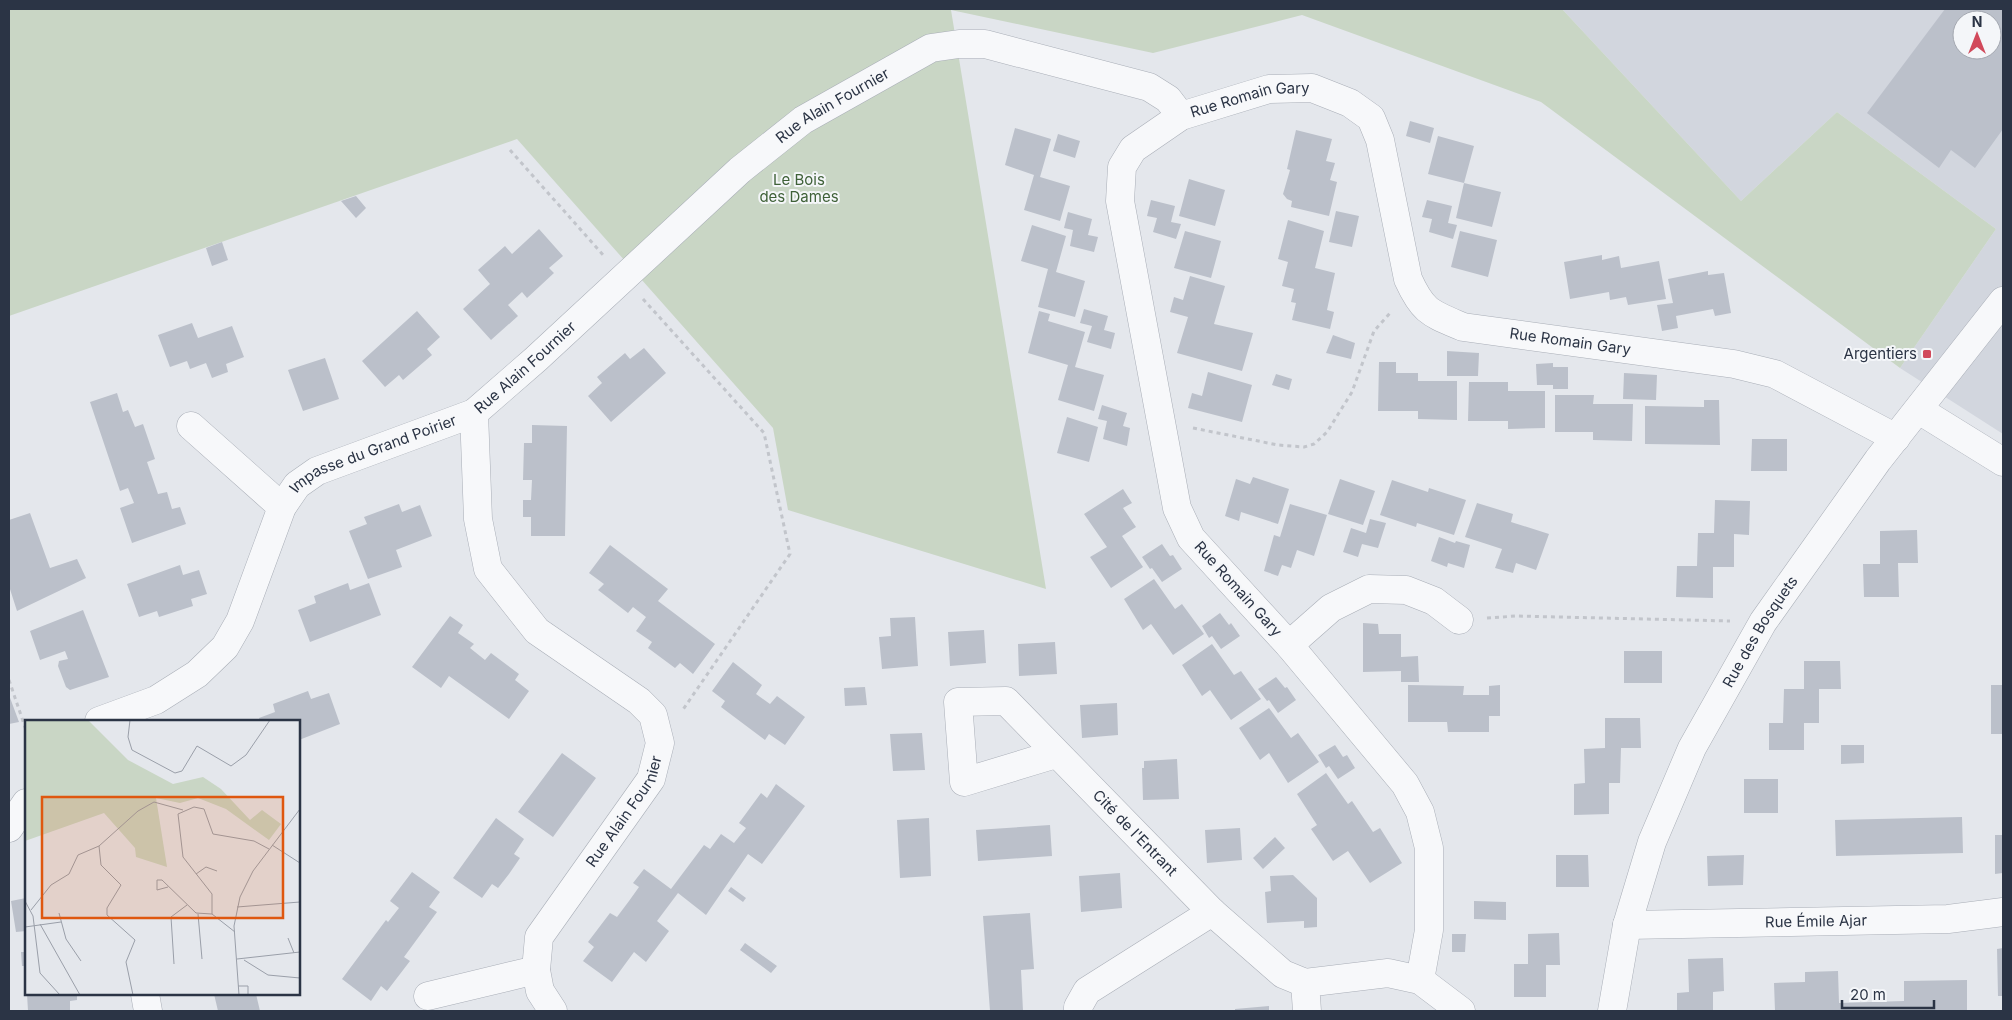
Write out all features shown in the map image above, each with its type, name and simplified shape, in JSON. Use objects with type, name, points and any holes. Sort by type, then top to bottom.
[{"type":"street","name":"Rue Alain Fournier","points":[[553,1011],[540,991],[536,970],[539,937],[651,779],[660,743],[653,714],[639,701],[537,631],[488,569],[478,518],[474,413],[536,359],[740,170],[803,120],[931,48],[959,44],[985,44],[1149,87],[1168,100],[1181,116]]},
{"type":"street","name":"Rue Romain Gary","points":[[1420,980],[1429,930],[1429,848],[1420,812],[1405,784],[1289,645],[1191,538],[1177,508],[1120,201],[1122,167],[1133,149],[1181,116],[1269,89],[1312,88],[1350,102],[1371,118],[1380,140],[1408,279],[1417,299],[1432,314],[1463,327],[1734,364],[1775,374],[1896,438]]},
{"type":"street","name":"Rue des Bosquets","points":[[1612,1011],[1627,925],[1652,842],[1692,748],[1763,622],[1878,460],[2003,301]]},
{"type":"street","points":[[1919,410],[2003,462]]},
{"type":"street","name":"Impasse du Grand Poirier","points":[[103,720],[156,700],[197,674],[224,648],[240,621],[282,507],[297,485],[318,472],[474,413]]},
{"type":"street","name":"Impasse du Grand Poirier","points":[[191,426],[282,507]]},
{"type":"street","name":"Rue Romain Gary","points":[[1289,645],[1332,608],[1369,589],[1406,590],[1434,601],[1459,620]]},
{"type":"street","name":"Cité de l'Entrant","points":[[1056,754],[1212,912],[1283,974],[1305,983]]},
{"type":"street","points":[[9,828],[25,804]]},
{"type":"street","points":[[1078,1011],[1078,1007],[1087,991],[1212,912]]},
{"type":"street","name":"Rue Émile Ajar","points":[[1627,925],[1948,919],[2003,912]]},
{"type":"street","points":[[428,996],[536,970]]},
{"type":"street","points":[[1307,1011],[1305,983],[1388,973],[1420,980],[1461,1011]]},
{"type":"street","points":[[145,995],[148,1011]]},
{"type":"path","points":[[510,150],[764,433],[790,554],[660,743]]},
{"type":"path","points":[[1160,421],[1278,445],[1304,447],[1314,444],[1327,432],[1352,392],[1374,331],[1394,308],[1413,291]]},
{"type":"path","points":[[1459,620],[1516,616],[1763,622]]},
{"type":"path","points":[[9,680],[25,727]]},
{"type":"shaded area","points":[[1562,9],[2003,9],[2003,434],[1900,368],[1996,229],[1837,112],[1741,201]]},
{"type":"green space","name":"Le Bois des Dames","points":[[9,9],[1562,9],[1741,201],[1837,112],[1996,229],[1900,368],[1541,102],[1302,15],[1153,53],[951,10],[1046,589],[788,510],[773,428],[517,139],[9,316]]},
{"type":"building","points":[[1945,9],[2003,9],[2003,129],[1975,168],[1951,150],[1939,168],[1867,113]]},
{"type":"building","points":[[1410,121],[1434,128],[1430,143],[1406,136]]},
{"type":"building","points":[[1015,128],[1051,139],[1040,177],[1070,186],[1060,221],[1024,210],[1034,175],[1005,165]]},
{"type":"building","points":[[1296,130],[1332,139],[1326,161],[1335,163],[1330,180],[1337,182],[1329,216],[1291,207],[1292,201],[1283,194],[1290,170],[1287,169]]},
{"type":"building","points":[[1058,134],[1080,141],[1075,158],[1053,151]]},
{"type":"building","points":[[1438,136],[1474,146],[1464,183],[1428,174]]},
{"type":"building","points":[[1189,179],[1225,190],[1215,226],[1179,216]]},
{"type":"building","points":[[1464,183],[1501,192],[1492,227],[1456,218]]},
{"type":"building","points":[[356,196],[366,208],[356,218],[341,201]]},
{"type":"building","points":[[1151,200],[1175,206],[1171,222],[1181,224],[1176,239],[1153,232],[1157,218],[1147,216]]},
{"type":"building","points":[[1427,200],[1452,206],[1448,223],[1457,225],[1453,239],[1429,232],[1432,219],[1422,217]]},
{"type":"building","points":[[1336,211],[1359,216],[1352,247],[1329,242]]},
{"type":"building","points":[[1068,212],[1092,219],[1088,235],[1098,237],[1094,252],[1070,246],[1073,230],[1064,228]]},
{"type":"building","points":[[1288,220],[1324,231],[1315,268],[1335,273],[1327,310],[1334,312],[1330,329],[1292,320],[1296,303],[1291,302],[1294,289],[1282,286],[1288,262],[1278,259]]},
{"type":"building","points":[[1032,225],[1066,236],[1056,272],[1085,281],[1075,317],[1038,307],[1048,269],[1021,261]]},
{"type":"building","points":[[539,229],[563,256],[549,268],[554,273],[527,298],[522,292],[508,305],[518,316],[491,340],[463,309],[490,284],[478,270],[505,246],[512,254]]},
{"type":"building","points":[[1185,231],[1221,241],[1211,278],[1174,268]]},
{"type":"building","points":[[1460,231],[1497,240],[1488,277],[1451,267]]},
{"type":"building","points":[[222,242],[228,260],[212,266],[206,248]]},
{"type":"building","points":[[1602,255],[1602,260],[1619,256],[1621,268],[1659,261],[1666,299],[1628,305],[1626,297],[1610,300],[1609,292],[1570,299],[1564,262]]},
{"type":"building","points":[[1708,271],[1708,275],[1724,273],[1731,313],[1715,316],[1713,309],[1676,316],[1678,328],[1662,331],[1657,305],[1673,303],[1668,279]]},
{"type":"building","points":[[1190,276],[1225,286],[1214,324],[1253,333],[1242,371],[1177,353],[1188,317],[1170,312],[1174,297],[1183,300]]},
{"type":"building","points":[[1084,309],[1108,316],[1104,330],[1115,333],[1111,349],[1087,342],[1092,326],[1080,323]]},
{"type":"building","points":[[417,311],[440,337],[427,349],[432,355],[403,380],[399,375],[385,387],[362,361]]},
{"type":"building","points":[[1039,311],[1050,314],[1048,321],[1085,332],[1075,367],[1104,375],[1094,411],[1058,400],[1068,365],[1028,353]]},
{"type":"building","points":[[192,323],[198,338],[232,326],[244,357],[226,364],[228,372],[212,378],[206,363],[190,369],[187,361],[170,367],[158,335]]},
{"type":"building","points":[[1333,335],[1355,343],[1351,359],[1326,353]]},
{"type":"building","points":[[644,348],[666,373],[611,422],[588,396],[602,383],[597,377],[625,353],[630,359]]},
{"type":"building","points":[[1447,351],[1479,353],[1478,376],[1447,376]]},
{"type":"building","points":[[325,358],[339,399],[303,411],[288,370]]},
{"type":"building","points":[[1379,362],[1396,362],[1396,373],[1418,373],[1418,381],[1457,381],[1457,420],[1418,419],[1418,411],[1378,411]]},
{"type":"building","points":[[1553,363],[1553,367],[1568,367],[1568,389],[1553,389],[1553,385],[1537,385],[1536,364]]},
{"type":"building","points":[[1208,372],[1252,385],[1242,422],[1188,408],[1192,393],[1202,396]]},
{"type":"building","points":[[1624,373],[1657,375],[1656,400],[1623,399]]},
{"type":"building","points":[[1276,374],[1292,379],[1289,390],[1272,385]]},
{"type":"building","points":[[1469,382],[1508,382],[1508,391],[1545,391],[1545,428],[1508,429],[1508,421],[1468,421]]},
{"type":"building","points":[[117,393],[123,412],[128,410],[135,427],[143,424],[155,459],[147,462],[158,494],[167,492],[172,509],[180,507],[186,524],[132,543],[120,508],[134,503],[128,488],[120,491],[90,402]]},
{"type":"building","points":[[1555,395],[1594,395],[1593,404],[1633,404],[1632,441],[1593,440],[1593,432],[1555,432]]},
{"type":"building","points":[[1704,400],[1719,400],[1720,445],[1645,444],[1645,406],[1704,407]]},
{"type":"building","points":[[1102,405],[1127,413],[1123,426],[1130,428],[1127,446],[1103,439],[1107,421],[1098,419]]},
{"type":"building","points":[[1067,417],[1098,427],[1089,462],[1057,453]]},
{"type":"building","points":[[532,425],[567,426],[565,536],[531,536],[531,517],[523,517],[523,500],[531,500],[532,480],[523,480],[524,443],[532,443]]},
{"type":"building","points":[[1752,439],[1787,439],[1787,471],[1751,471]]},
{"type":"building","points":[[1253,477],[1289,489],[1278,524],[1241,512],[1239,521],[1225,516],[1236,479],[1250,484]]},
{"type":"building","points":[[1340,479],[1375,491],[1363,525],[1328,514]]},
{"type":"building","points":[[1392,480],[1428,492],[1429,488],[1466,500],[1454,535],[1417,523],[1416,527],[1380,515]]},
{"type":"building","points":[[1123,489],[1132,503],[1123,508],[1136,527],[1122,536],[1143,567],[1111,588],[1090,557],[1107,547],[1084,514]]},
{"type":"building","points":[[1715,500],[1750,501],[1749,535],[1734,534],[1734,567],[1713,567],[1713,598],[1676,597],[1677,566],[1697,566],[1698,533],[1714,533]]},
{"type":"building","points":[[1477,503],[1513,514],[1511,522],[1549,534],[1536,570],[1516,563],[1513,573],[1495,568],[1502,549],[1465,537]]},
{"type":"building","points":[[399,504],[402,512],[420,505],[432,536],[396,550],[402,567],[368,579],[349,531],[367,524],[364,517]]},
{"type":"building","points":[[1290,504],[1327,515],[1314,556],[1297,550],[1291,568],[1282,565],[1278,576],[1264,571],[1274,535],[1280,537]]},
{"type":"building","points":[[30,513],[50,568],[77,559],[86,578],[17,611],[9,586],[9,520]]},
{"type":"building","points":[[1370,519],[1386,523],[1378,548],[1362,544],[1358,557],[1343,552],[1351,528],[1366,533]]},
{"type":"building","points":[[1917,530],[1918,563],[1898,563],[1899,597],[1864,597],[1863,564],[1880,564],[1880,531]]},
{"type":"building","points":[[1439,537],[1455,543],[1456,541],[1470,545],[1464,568],[1448,563],[1447,567],[1431,561]]},
{"type":"building","points":[[1162,544],[1170,556],[1173,555],[1182,569],[1162,582],[1142,557]]},
{"type":"building","points":[[610,545],[668,589],[658,601],[715,644],[693,674],[680,663],[675,668],[648,648],[652,642],[636,631],[646,617],[633,607],[628,613],[598,590],[604,584],[589,573]]},
{"type":"building","points":[[180,565],[183,575],[199,570],[207,594],[191,599],[193,606],[159,617],[157,611],[139,617],[127,584]]},
{"type":"building","points":[[1154,579],[1175,609],[1182,604],[1204,634],[1173,655],[1151,624],[1143,630],[1124,599]]},
{"type":"building","points":[[348,583],[350,590],[369,583],[381,615],[310,642],[298,610],[316,603],[314,596]]},
{"type":"building","points":[[83,610],[109,677],[70,690],[66,687],[58,666],[59,661],[68,659],[65,651],[40,660],[30,631]]},
{"type":"building","points":[[1220,613],[1229,625],[1231,623],[1240,636],[1221,649],[1212,636],[1209,638],[1202,626]]},
{"type":"building","points":[[450,616],[463,625],[458,633],[474,644],[470,648],[485,660],[491,653],[519,674],[515,680],[529,691],[509,719],[449,676],[441,688],[412,667]]},
{"type":"building","points":[[915,617],[918,666],[882,669],[879,637],[891,636],[890,618]]},
{"type":"building","points":[[1363,623],[1378,624],[1379,634],[1401,634],[1401,657],[1418,656],[1419,682],[1401,682],[1401,671],[1363,672]]},
{"type":"building","points":[[984,630],[986,663],[950,666],[948,632]]},
{"type":"building","points":[[1055,642],[1057,674],[1019,676],[1018,644]]},
{"type":"building","points":[[1212,644],[1234,675],[1241,671],[1261,699],[1231,720],[1210,690],[1202,696],[1182,665]]},
{"type":"building","points":[[1624,651],[1662,651],[1662,683],[1624,683]]},
{"type":"building","points":[[1804,661],[1840,661],[1841,689],[1819,689],[1819,723],[1804,723],[1804,750],[1769,750],[1769,723],[1783,723],[1784,689],[1804,689]]},
{"type":"building","points":[[733,662],[762,685],[756,694],[770,704],[777,696],[805,717],[785,745],[769,734],[765,740],[721,707],[725,701],[712,691]]},
{"type":"building","points":[[1276,677],[1285,688],[1287,687],[1296,700],[1278,713],[1258,689]]},
{"type":"building","points":[[1408,685],[1464,686],[1463,695],[1489,695],[1489,686],[1500,685],[1500,716],[1489,716],[1489,732],[1448,732],[1447,722],[1408,722]]},
{"type":"building","points":[[1991,685],[2003,685],[2003,734],[1991,734]]},
{"type":"building","points":[[865,687],[867,705],[845,706],[844,688]]},
{"type":"building","points":[[308,691],[311,699],[329,693],[340,724],[300,740],[300,720],[260,720],[259,718],[275,712],[273,704]]},
{"type":"building","points":[[9,695],[19,722],[9,724]]},
{"type":"building","points":[[1117,703],[1118,735],[1082,738],[1080,705]]},
{"type":"building","points":[[1269,708],[1291,738],[1298,733],[1319,762],[1288,783],[1269,753],[1260,760],[1239,728]]},
{"type":"building","points":[[1605,718],[1640,718],[1641,748],[1621,748],[1620,783],[1609,783],[1609,814],[1574,815],[1574,784],[1585,783],[1584,749],[1605,748]]},
{"type":"building","points":[[922,733],[925,770],[893,771],[890,734]]},
{"type":"building","points":[[1335,745],[1343,757],[1347,755],[1355,768],[1338,779],[1329,766],[1326,768],[1318,755]]},
{"type":"building","points":[[1841,745],[1864,745],[1864,763],[1841,764]]},
{"type":"building","points":[[562,753],[596,778],[553,837],[518,812]]},
{"type":"building","points":[[1177,759],[1179,799],[1143,800],[1142,768],[1144,768],[1144,761]]},
{"type":"building","points":[[1326,773],[1348,804],[1352,801],[1373,832],[1380,828],[1402,863],[1370,883],[1348,851],[1333,861],[1311,829],[1317,825],[1297,794]]},
{"type":"building","points":[[1744,779],[1778,779],[1778,813],[1744,813]]},
{"type":"building","points":[[776,784],[805,806],[762,864],[748,854],[706,915],[678,893],[657,921],[669,931],[646,962],[634,952],[612,982],[583,961],[594,947],[588,942],[610,913],[617,917],[639,887],[633,883],[644,869],[671,889],[704,845],[710,849],[721,834],[734,843],[746,828],[739,823],[761,793],[767,798]]},
{"type":"building","points":[[1962,817],[1963,853],[1836,856],[1835,820]]},
{"type":"building","points":[[496,818],[524,839],[514,854],[520,858],[509,874],[498,888],[492,884],[482,898],[453,878]]},
{"type":"building","points":[[929,818],[931,876],[900,878],[897,820]]},
{"type":"building","points":[[1050,825],[1052,856],[978,861],[976,830]]},
{"type":"building","points":[[1240,828],[1242,860],[1207,863],[1205,830]]},
{"type":"building","points":[[1995,835],[2003,835],[2003,873],[1995,874]]},
{"type":"building","points":[[1275,837],[1285,848],[1263,869],[1253,858]]},
{"type":"building","points":[[1556,855],[1588,855],[1589,887],[1556,887]]},
{"type":"building","points":[[1744,855],[1743,885],[1708,886],[1707,856]]},
{"type":"building","points":[[412,872],[440,892],[429,907],[437,912],[404,957],[410,961],[387,991],[381,986],[371,1001],[342,979],[386,920],[388,922],[399,908],[390,901]]},
{"type":"building","points":[[1120,873],[1122,908],[1081,912],[1079,876]]},
{"type":"building","points":[[1293,875],[1317,898],[1317,927],[1304,928],[1304,921],[1267,923],[1265,892],[1271,891],[1270,876]]},
{"type":"building","points":[[731,887],[746,898],[743,902],[728,891]]},
{"type":"building","points":[[25,898],[25,931],[16,932],[11,901]]},
{"type":"building","points":[[1474,901],[1506,902],[1506,920],[1474,919]]},
{"type":"building","points":[[1030,913],[1034,969],[1021,970],[1023,1011],[990,1011],[983,916]]},
{"type":"building","points":[[1559,933],[1560,965],[1546,965],[1546,997],[1514,997],[1514,964],[1528,964],[1528,934]]},
{"type":"building","points":[[1452,934],[1466,934],[1465,952],[1452,952]]},
{"type":"building","points":[[745,943],[777,966],[771,973],[740,950]]},
{"type":"building","points":[[2003,948],[2003,996],[1998,996],[1997,949]]},
{"type":"building","points":[[21,952],[25,952],[25,966],[22,966]]},
{"type":"building","points":[[1723,958],[1724,991],[1713,992],[1713,1011],[1677,1011],[1677,993],[1689,992],[1688,959]]},
{"type":"building","points":[[1838,971],[1839,1003],[1904,1001],[1904,981],[1967,980],[1967,1011],[1775,1011],[1774,983],[1805,982],[1805,972]]},
{"type":"building","points":[[27,995],[77,995],[77,1000],[70,1001],[70,1011],[28,1011]]},
{"type":"building","points":[[214,995],[256,995],[260,1011],[218,1011]]},
{"type":"building","points":[[1269,1006],[1269,1011],[1235,1011],[1235,1009]]},
{"type":"place","name":"Argentiers","points":[[1927,354]]}]
